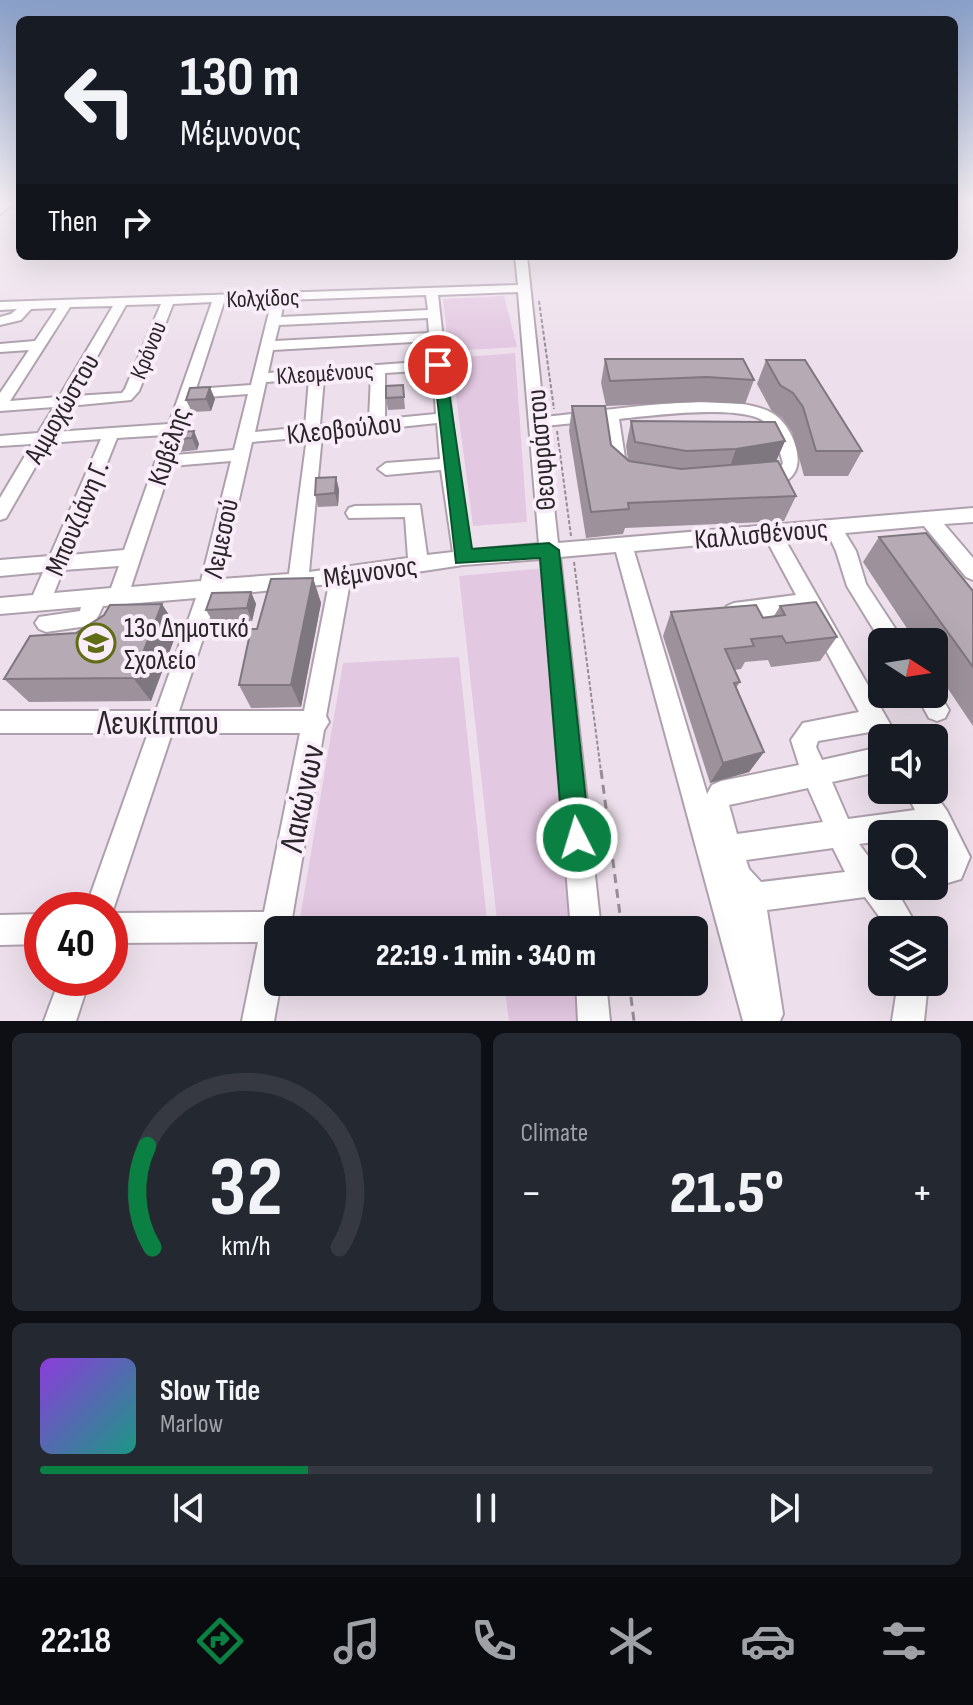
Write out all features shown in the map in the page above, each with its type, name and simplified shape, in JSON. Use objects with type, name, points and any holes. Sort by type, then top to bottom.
[{"type":"street","name":"Θεοφράστου","points":[[522,260],[537,422],[561,550],[585,916]]},
{"type":"street","name":"Κολχίδος","points":[[0,306],[525,288]]},
{"type":"street","points":[[432,292],[449,464],[463,558]]},
{"type":"street","name":"Λεμεσού","points":[[105,892],[209,589],[279,297]]},
{"type":"street","name":"Κυβέλης","points":[[120,604],[163,461],[219,299]]},
{"type":"street","name":"Κρόνου","points":[[65,401],[126,397],[132,391],[168,301]]},
{"type":"street","name":"Αμμοχώστου","points":[[0,513],[121,303]]},
{"type":"street","points":[[0,405],[66,304]]},
{"type":"street","points":[[0,321],[14,318],[28,305]]},
{"type":"street","points":[[272,321],[433,314]]},
{"type":"street","points":[[266,346],[436,337]]},
{"type":"street","points":[[0,348],[38,345]]},
{"type":"street","name":"Κλεομένους","points":[[185,394],[317,373],[438,365]]},
{"type":"street","points":[[377,425],[378,369]]},
{"type":"street","points":[[298,581],[317,373]]},
{"type":"street","points":[[0,405],[65,401]]},
{"type":"street","points":[[537,422],[610,414],[712,410],[763,414],[772,420],[787,447],[790,470],[783,477],[751,481]]},
{"type":"street","points":[[610,414],[619,473],[631,481]]},
{"type":"street","name":"Κλεοβούλου","points":[[163,461],[313,432],[444,418]]},
{"type":"street","points":[[0,441],[174,429]]},
{"type":"street","name":"Μπουζιάνη Γ.","points":[[40,602],[111,434]]},
{"type":"street","points":[[386,469],[449,464]]},
{"type":"street","points":[[355,513],[414,510],[418,565]]},
{"type":"street","name":"Καλλισθένους","points":[[561,550],[973,515]]},
{"type":"street","points":[[929,519],[973,572]]},
{"type":"street","points":[[833,527],[846,551],[857,586],[884,628]]},
{"type":"street","points":[[771,531],[878,724]]},
{"type":"street","points":[[623,545],[759,1021]]},
{"type":"street","name":"Μέμνονος","points":[[0,606],[96,597],[120,604],[209,589],[298,581],[463,558],[561,550]]},
{"type":"street","points":[[0,568],[132,557]]},
{"type":"street","name":"Λακώνων","points":[[276,916],[317,722],[341,575]]},
{"type":"street","points":[[87,619],[96,597]]},
{"type":"street","points":[[718,614],[810,603]]},
{"type":"street","points":[[46,623],[87,619],[120,604]]},
{"type":"street","name":"Λευκίππου","points":[[3,728],[165,722],[317,722]]},
{"type":"street","points":[[868,730],[806,735],[804,748],[840,833],[868,872]]},
{"type":"street","points":[[768,1021],[750,894],[738,878],[726,849],[715,806],[717,796],[868,762]]},
{"type":"street","points":[[927,804],[938,820]]},
{"type":"street","points":[[726,849],[868,829]]},
{"type":"street","points":[[948,841],[956,857],[948,870]]},
{"type":"street","points":[[750,894],[765,897],[868,883]]},
{"type":"street","points":[[128,928],[264,927]]},
{"type":"street","points":[[0,930],[24,929]]},
{"type":"street","name":"Λακώνων","points":[[258,1021],[264,986]]},
{"type":"street","points":[[60,1021],[69,996]]},
{"type":"street","points":[[592,996],[594,1021]]},
{"type":"street","points":[[908,1021],[911,996]]},
{"type":"path","points":[[540,301],[556,421],[561,550],[620,916]]},
{"type":"path","points":[[631,996],[634,1021]]},
{"type":"shaded area","points":[[504,296],[517,347],[449,351],[443,299]]},
{"type":"shaded area","points":[[515,353],[527,522],[473,526],[451,358]]},
{"type":"shaded area","points":[[546,568],[577,916],[496,916],[459,576]]},
{"type":"shaded area","points":[[459,657],[487,916],[300,916],[343,663]]},
{"type":"shaded area","points":[[506,996],[584,996],[586,1021],[509,1021]]},
{"type":"building","points":[[605,359],[743,359],[754,380],[706,377],[610,381]]},
{"type":"building","points":[[766,360],[805,360],[862,451],[816,451],[803,407],[793,393],[780,385]]},
{"type":"building","points":[[403,385],[404,397],[386,398],[386,386]]},
{"type":"building","points":[[210,387],[206,399],[186,400],[190,388]]},
{"type":"building","points":[[572,406],[605,406],[611,445],[629,461],[681,469],[778,461],[796,496],[628,503],[629,509],[591,512]]},
{"type":"building","points":[[631,421],[775,422],[785,441],[736,449],[686,451],[635,442]]},
{"type":"building","points":[[194,431],[192,438],[173,439],[176,432]]},
{"type":"building","points":[[336,477],[335,493],[315,495],[316,478]]},
{"type":"building","points":[[926,533],[973,591],[973,667],[948,628],[945,628],[879,537]]},
{"type":"building","points":[[313,578],[291,685],[239,685],[251,629],[257,629],[271,579]]},
{"type":"building","points":[[251,592],[247,608],[206,610],[212,593]]},
{"type":"building","points":[[816,602],[837,637],[786,643],[782,636],[751,639],[754,646],[725,649],[740,682],[734,683],[764,752],[723,763],[671,612],[756,605],[763,618],[785,615],[780,606]]},
{"type":"building","points":[[162,604],[133,678],[4,679],[30,636],[76,633],[104,615],[110,605]]},
{"type":"place","name":"13ο Δημοτικό Σχολείο","points":[[96,643]]},
{"type":"route","points":[[438,365],[463,558],[549,550],[577,838]]}]
